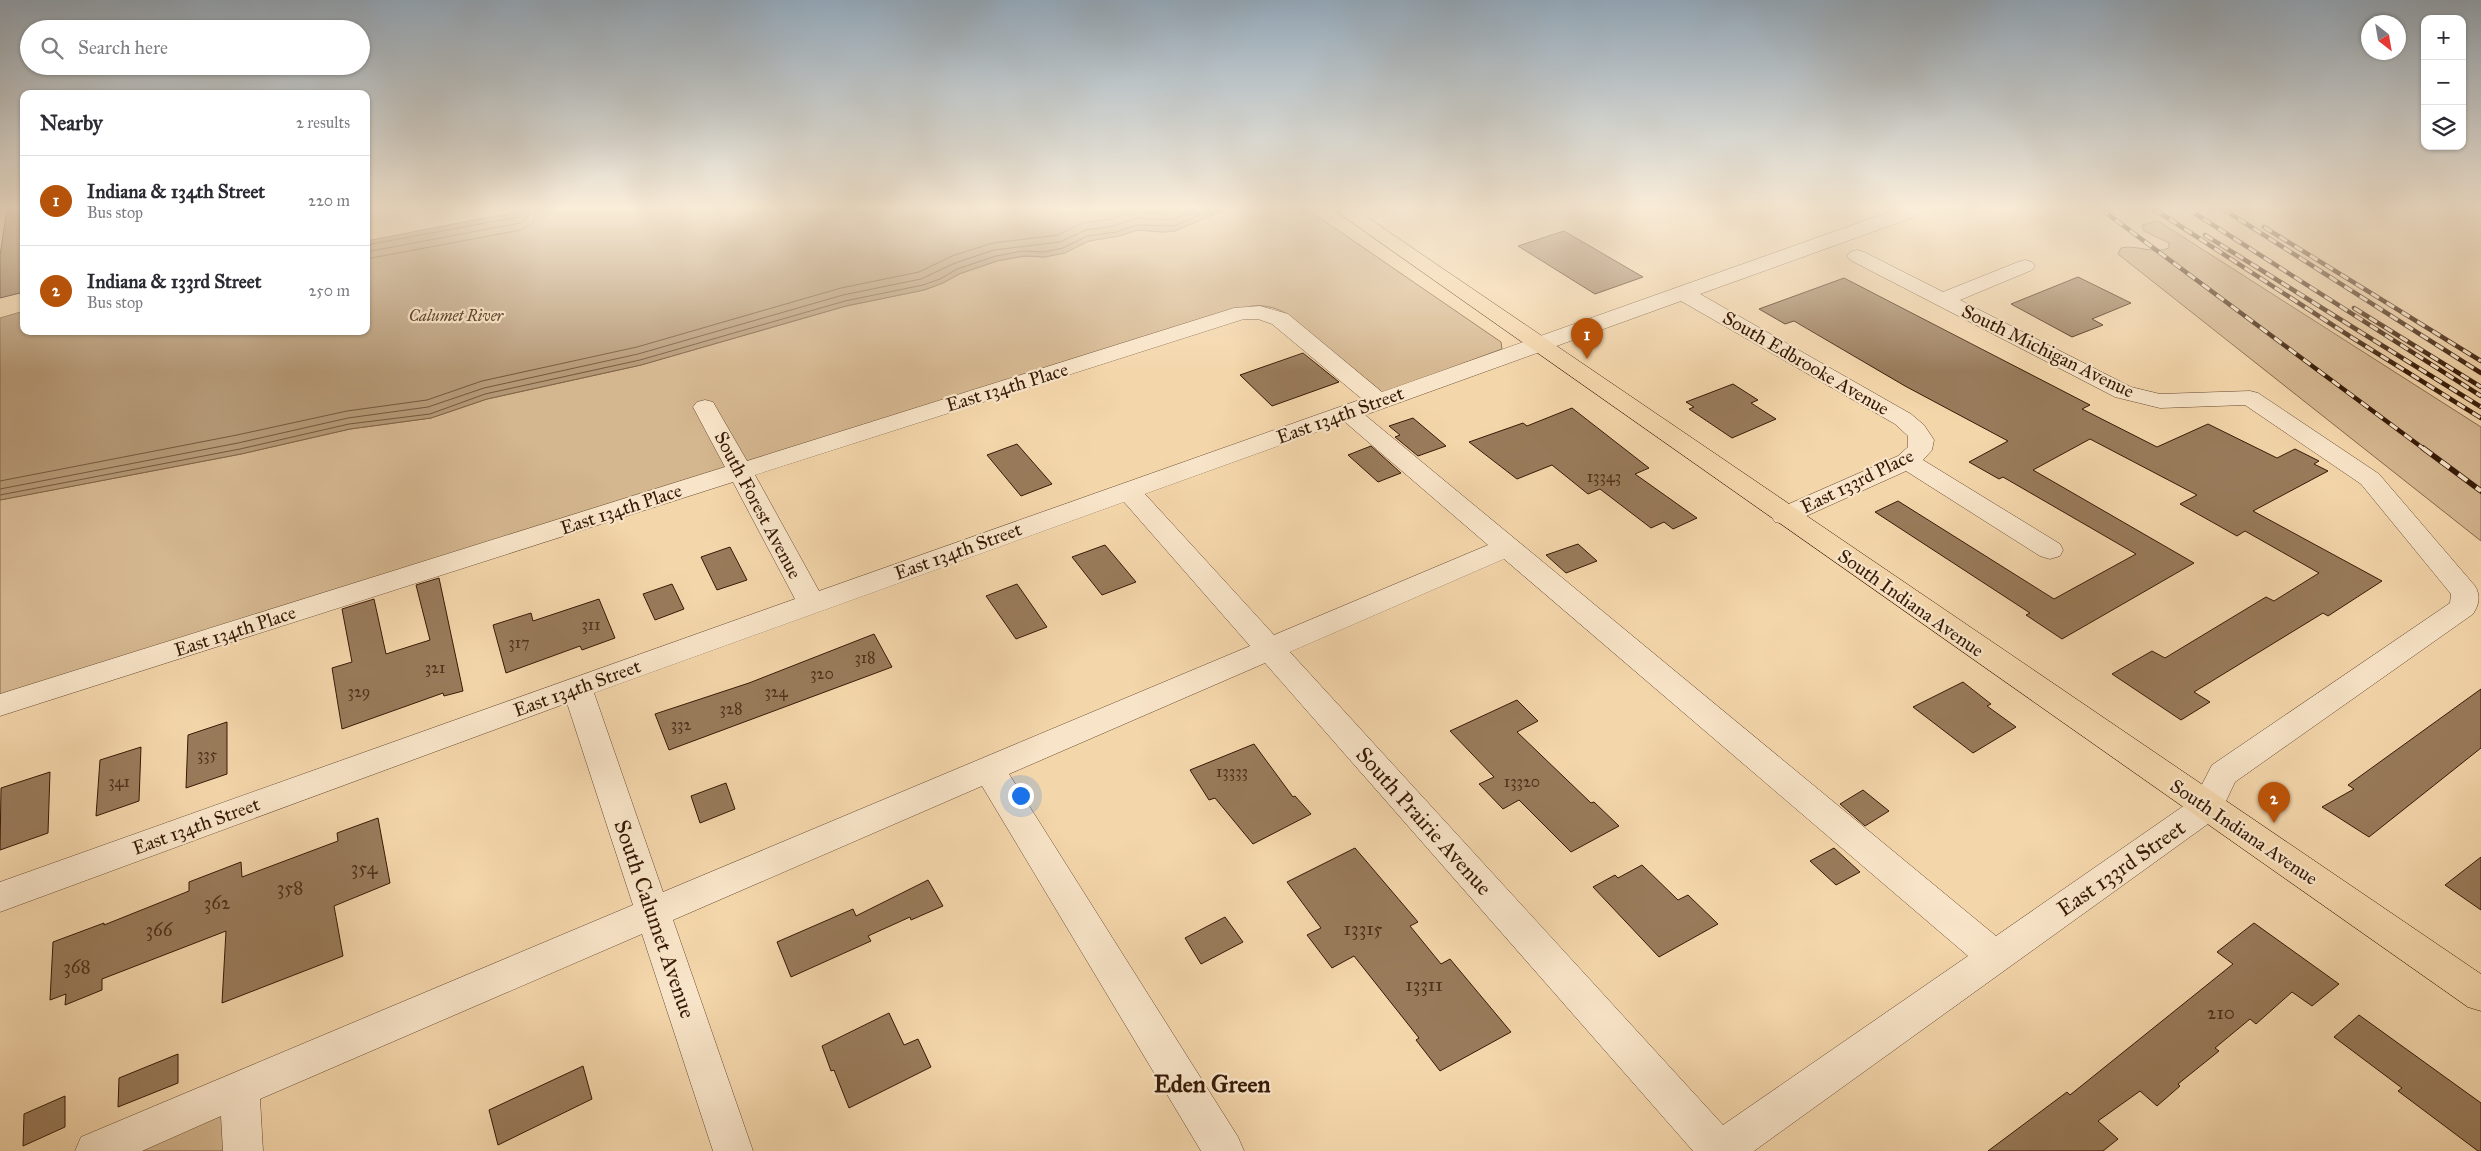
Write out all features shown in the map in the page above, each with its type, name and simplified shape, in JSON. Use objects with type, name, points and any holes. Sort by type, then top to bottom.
[{"type":"main road","name":"South Indiana Avenue","points":[[1417,263],[2481,995]]},
{"type":"street","name":"East 134th Street","points":[[0,897],[577,688],[1767,263]]},
{"type":"street","name":"South Michigan Avenue","points":[[1870,263],[2123,392],[2160,401],[2250,398]]},
{"type":"street","points":[[1942,300],[2025,266]]},
{"type":"street","name":"South Edbrooke Avenue","points":[[1683,292],[1903,419],[1919,433],[1923,441]]},
{"type":"street","name":"East 134th Place","points":[[0,705],[1242,313],[1260,312],[1280,319],[1378,401]]},
{"type":"street","name":"East 133rd Street","points":[[1720,1151],[2207,806],[2223,774],[2463,607],[2465,593],[2370,479],[2250,398]]},
{"type":"street","name":"South Forest Avenue","points":[[705,407],[812,604]]},
{"type":"street","points":[[1347,412],[1995,957]]},
{"type":"street","name":"East 133rd Place","points":[[1784,516],[1907,461],[1922,448],[1923,441]]},
{"type":"street","points":[[1907,461],[2050,550]]},
{"type":"street","name":"South Prairie Avenue","points":[[1128,491],[1720,1151]]},
{"type":"street","points":[[95,1151],[1508,547]]},
{"type":"street","name":"South Calumet Avenue","points":[[577,688],[733,1151]]},
{"type":"street","points":[[989,769],[1224,1151]]},
{"type":"street","points":[[240,1089],[243,1151]]},
{"type":"shaded area","points":[[992,263],[1385,263],[1501,342],[1502,349],[1383,393],[1287,314],[1270,307],[1252,306],[0,701],[0,500],[241,454],[350,429],[431,418],[487,399],[641,365],[846,306],[924,290],[943,283],[959,274]]},
{"type":"shaded area","points":[[2129,263],[2223,263],[2481,427],[2481,541]]},
{"type":"shaded area","points":[[225,1111],[227,1151],[135,1151]]},
{"type":"water","name":"Calumet River","points":[[370,263],[992,263],[959,274],[943,283],[924,290],[846,306],[641,365],[487,399],[431,418],[350,429],[241,454],[0,500],[0,318],[20,312],[20,335],[370,335]]},
{"type":"building","points":[[0,263],[20,263],[20,293],[0,298]]},
{"type":"building","points":[[1545,263],[1618,263],[1643,277],[1595,294]]},
{"type":"building","points":[[2078,277],[2131,303],[2092,319],[2103,325],[2072,337],[2011,304]]},
{"type":"building","points":[[1844,278],[2090,405],[2082,409],[2157,447],[2208,424],[2277,458],[2295,449],[2319,461],[2314,464],[2328,471],[2253,511],[2382,581],[2328,616],[2323,613],[2194,692],[2210,702],[2181,720],[2112,674],[2152,651],[2165,658],[2266,597],[2274,601],[2319,573],[2245,531],[2237,536],[2180,504],[2197,495],[2090,439],[2033,470],[2194,563],[2062,639],[2026,615],[2030,613],[1875,512],[1898,501],[2054,599],[2136,554],[2003,477],[1999,479],[1969,462],[2008,441],[1905,386],[1794,321],[1785,324],[1759,309]]},
{"type":"building","points":[[1303,353],[1339,382],[1272,406],[1240,375]]},
{"type":"building","points":[[1733,384],[1758,400],[1751,403],[1776,419],[1732,438],[1689,409],[1694,407],[1686,402]]},
{"type":"building","points":[[1572,408],[1649,468],[1635,474],[1697,518],[1673,529],[1664,522],[1651,528],[1600,489],[1588,494],[1552,465],[1517,479],[1469,442],[1523,423],[1527,426]]},
{"type":"building","points":[[1413,418],[1446,446],[1418,456],[1395,437],[1400,435],[1389,426]]},
{"type":"building","points":[[1017,444],[1052,484],[1021,496],[987,455]]},
{"type":"building","points":[[1371,446],[1401,473],[1378,482],[1348,455]]},
{"type":"building","points":[[1578,544],[1597,561],[1566,573],[1546,555]]},
{"type":"building","points":[[1105,545],[1136,582],[1102,595],[1072,557]]},
{"type":"building","points":[[730,547],[747,580],[717,590],[701,557]]},
{"type":"building","points":[[439,578],[463,691],[444,696],[443,693],[342,729],[332,668],[352,662],[342,609],[374,599],[386,654],[430,640],[416,585]]},
{"type":"building","points":[[672,584],[684,609],[655,620],[643,594]]},
{"type":"building","points":[[1017,584],[1047,627],[1016,639],[986,596]]},
{"type":"building","points":[[599,599],[615,638],[582,650],[580,646],[506,673],[493,625],[531,613],[533,621]]},
{"type":"building","points":[[874,634],[892,667],[669,750],[655,714],[749,683]]},
{"type":"building","points":[[1963,682],[1991,704],[1987,706],[2016,727],[1973,753],[1913,707]]},
{"type":"building","points":[[2481,689],[2481,748],[2369,837],[2322,807],[2354,789],[2348,785]]},
{"type":"building","points":[[1517,700],[1538,721],[1517,732],[1591,803],[1594,802],[1619,826],[1571,852],[1519,800],[1503,809],[1479,784],[1494,777],[1450,731]]},
{"type":"building","points":[[227,722],[227,774],[186,788],[188,735]]},
{"type":"building","points":[[1254,744],[1293,797],[1295,796],[1311,814],[1253,844],[1215,798],[1209,800],[1190,770]]},
{"type":"building","points":[[141,747],[139,801],[96,816],[100,760]]},
{"type":"building","points":[[50,772],[48,833],[0,850],[1,788]]},
{"type":"building","points":[[726,783],[735,809],[700,823],[691,796]]},
{"type":"building","points":[[1863,790],[1889,811],[1865,826],[1840,804]]},
{"type":"building","points":[[378,818],[390,883],[334,906],[343,956],[222,1003],[226,931],[102,979],[102,990],[65,1005],[66,994],[50,1000],[53,942],[104,923],[104,925],[189,891],[189,882],[241,862],[242,877],[338,841],[337,833]]},
{"type":"building","points":[[1355,848],[1418,922],[1410,926],[1441,964],[1450,959],[1511,1032],[1440,1071],[1416,1040],[1419,1038],[1354,956],[1332,968],[1307,935],[1321,928],[1287,882]]},
{"type":"building","points":[[1834,848],[1860,872],[1836,885],[1810,861]]},
{"type":"building","points":[[2481,857],[2481,910],[2445,885]]},
{"type":"building","points":[[1642,865],[1678,900],[1688,895],[1718,924],[1659,957],[1593,887],[1615,875],[1618,878]]},
{"type":"building","points":[[928,880],[943,906],[911,920],[910,917],[868,936],[871,941],[791,977],[777,942],[853,909],[856,916]]},
{"type":"building","points":[[1225,917],[1243,942],[1201,964],[1185,938]]},
{"type":"building","points":[[2254,923],[2339,984],[2312,1006],[2292,992],[2256,1024],[2250,1019],[2215,1048],[2219,1051],[2178,1084],[2180,1086],[2157,1106],[2140,1091],[2098,1121],[2118,1139],[2103,1151],[1988,1151],[2067,1092],[2070,1095],[2233,964],[2217,952]]},
{"type":"building","points":[[889,1013],[904,1045],[918,1039],[931,1067],[849,1108],[834,1070],[831,1071],[822,1046]]},
{"type":"building","points":[[2359,1015],[2481,1103],[2481,1151],[2478,1151],[2398,1091],[2402,1088],[2334,1037]]},
{"type":"building","points":[[178,1054],[178,1083],[118,1107],[119,1078]]},
{"type":"building","points":[[583,1066],[592,1099],[498,1145],[489,1110]]},
{"type":"building","points":[[65,1096],[65,1127],[23,1146],[24,1114]]},
{"type":"railway","points":[[2173,263],[2424,449]]},
{"type":"railway","points":[[2237,263],[2481,418]]},
{"type":"railway","points":[[2249,263],[2481,407]]},
{"type":"railway","points":[[2272,263],[2481,396]]},
{"type":"railway","points":[[2308,263],[2481,373]]},
{"type":"railway","points":[[2322,263],[2481,361]]},
{"type":"railway","points":[[2354,308],[2481,387]]},
{"type":"railway","points":[[2423,448],[2481,491]]},
{"type":"place","name":"Indiana & 134th Street","points":[[1587,359]]},
{"type":"place","name":"Indiana & 133rd Street","points":[[2274,823]]},
{"type":"district","name":"Eden Green","points":[[1212,1084]]}]
